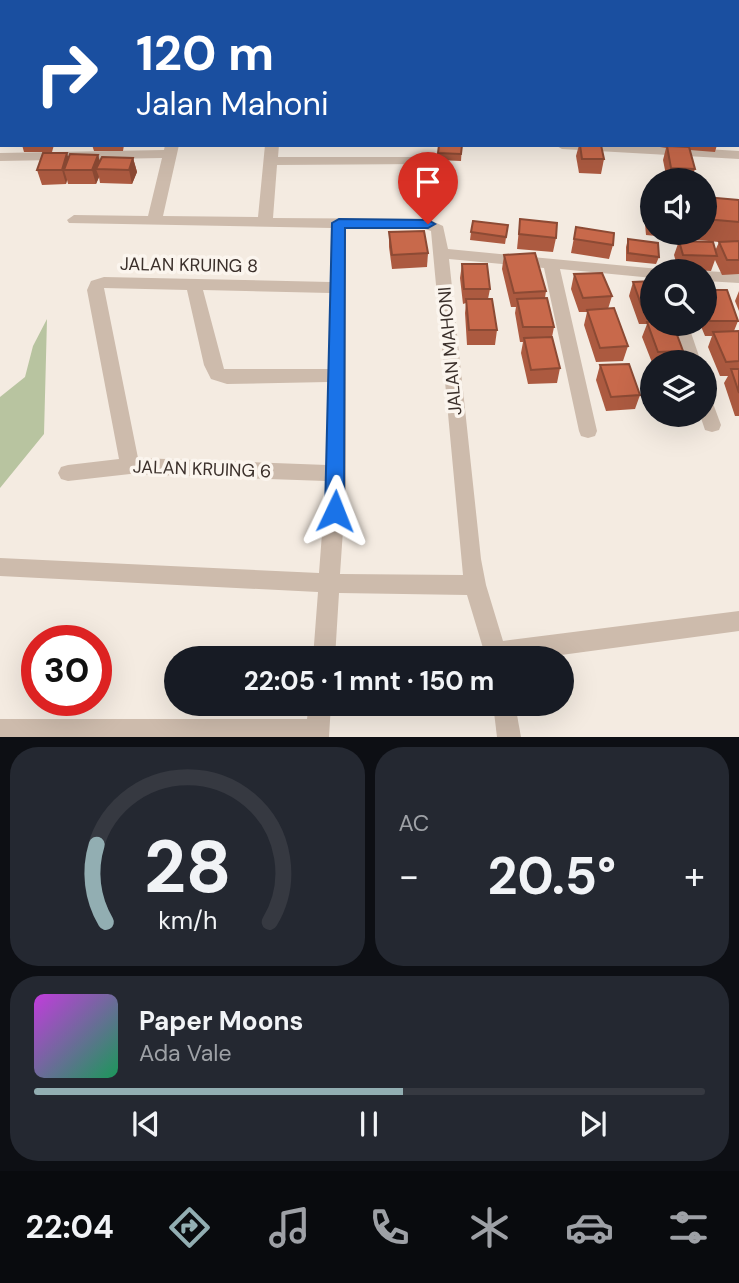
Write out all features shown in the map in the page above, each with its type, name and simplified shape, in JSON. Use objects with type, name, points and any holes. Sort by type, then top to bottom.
[{"type":"street","points":[[265,221],[272,147]]},
{"type":"street","points":[[597,147],[739,155]]},
{"type":"street","points":[[0,156],[84,149],[170,150],[155,220]]},
{"type":"street","points":[[271,161],[417,161]]},
{"type":"street","name":"JALAN MAHONI","points":[[74,220],[428,224],[438,229],[469,546],[475,585],[493,646]]},
{"type":"street","points":[[325,646],[336,473],[339,223]]},
{"type":"street","points":[[441,253],[640,273]]},
{"type":"street","points":[[551,264],[588,431]]},
{"type":"street","points":[[717,277],[739,278]]},
{"type":"street","name":"JALAN KRUING 8","points":[[130,466],[94,290],[97,285],[104,282],[339,288]]},
{"type":"street","points":[[194,285],[217,374],[227,377],[338,375]]},
{"type":"street","name":"JALAN KRUING 6","points":[[68,473],[130,466],[336,473]]},
{"type":"street","points":[[0,567],[331,583],[475,585]]},
{"type":"street","points":[[565,646],[739,621]]},
{"type":"street","points":[[0,731],[317,734],[319,716]]},
{"type":"street","points":[[506,716],[509,737]]},
{"type":"green space","points":[[47,319],[44,434],[0,488],[0,397],[25,377],[33,346]]},
{"type":"building","points":[[439,147],[462,147],[461,154],[438,153]]},
{"type":"building","points":[[580,147],[601,147],[604,159],[582,159]]},
{"type":"building","points":[[667,147],[689,147],[695,168],[671,168]]},
{"type":"building","points":[[43,153],[67,153],[62,170],[37,170]]},
{"type":"building","points":[[70,154],[98,155],[92,170],[64,170]]},
{"type":"building","points":[[102,157],[133,158],[129,170],[96,169]]},
{"type":"building","points":[[717,198],[739,200],[739,222],[717,220]]},
{"type":"building","points":[[520,219],[557,223],[556,238],[519,234]]},
{"type":"building","points":[[473,221],[508,225],[506,237],[471,232]]},
{"type":"building","points":[[576,227],[614,233],[613,245],[574,239]]},
{"type":"building","points":[[424,231],[428,253],[392,255],[389,232]]},
{"type":"building","points":[[628,239],[640,241],[640,245],[658,245],[659,257],[628,253]]},
{"type":"building","points":[[739,241],[739,260],[727,260],[719,242]]},
{"type":"building","points":[[680,245],[714,245],[717,256],[683,255]]},
{"type":"building","points":[[535,253],[546,291],[514,293],[504,255]]},
{"type":"building","points":[[462,264],[487,264],[490,289],[464,289]]},
{"type":"building","points":[[602,273],[612,296],[583,298],[574,274]]},
{"type":"building","points":[[633,282],[640,282],[640,302]]},
{"type":"building","points":[[717,290],[727,290],[738,321],[717,321]]},
{"type":"building","points":[[547,298],[554,327],[523,327],[517,299]]},
{"type":"building","points":[[466,299],[492,299],[497,330],[469,330]]},
{"type":"building","points":[[614,308],[628,346],[600,348],[587,310]]},
{"type":"building","points":[[739,331],[739,361],[726,362],[715,336],[717,332]]},
{"type":"building","points":[[652,336],[677,336],[683,350],[657,350]]},
{"type":"building","points":[[552,337],[560,368],[531,370],[524,338]]},
{"type":"building","points":[[629,364],[640,395],[611,397],[600,365]]},
{"type":"building","points":[[731,369],[739,369],[739,393]]},
{"type":"route","points":[[335,511],[339,223],[428,224]]}]
